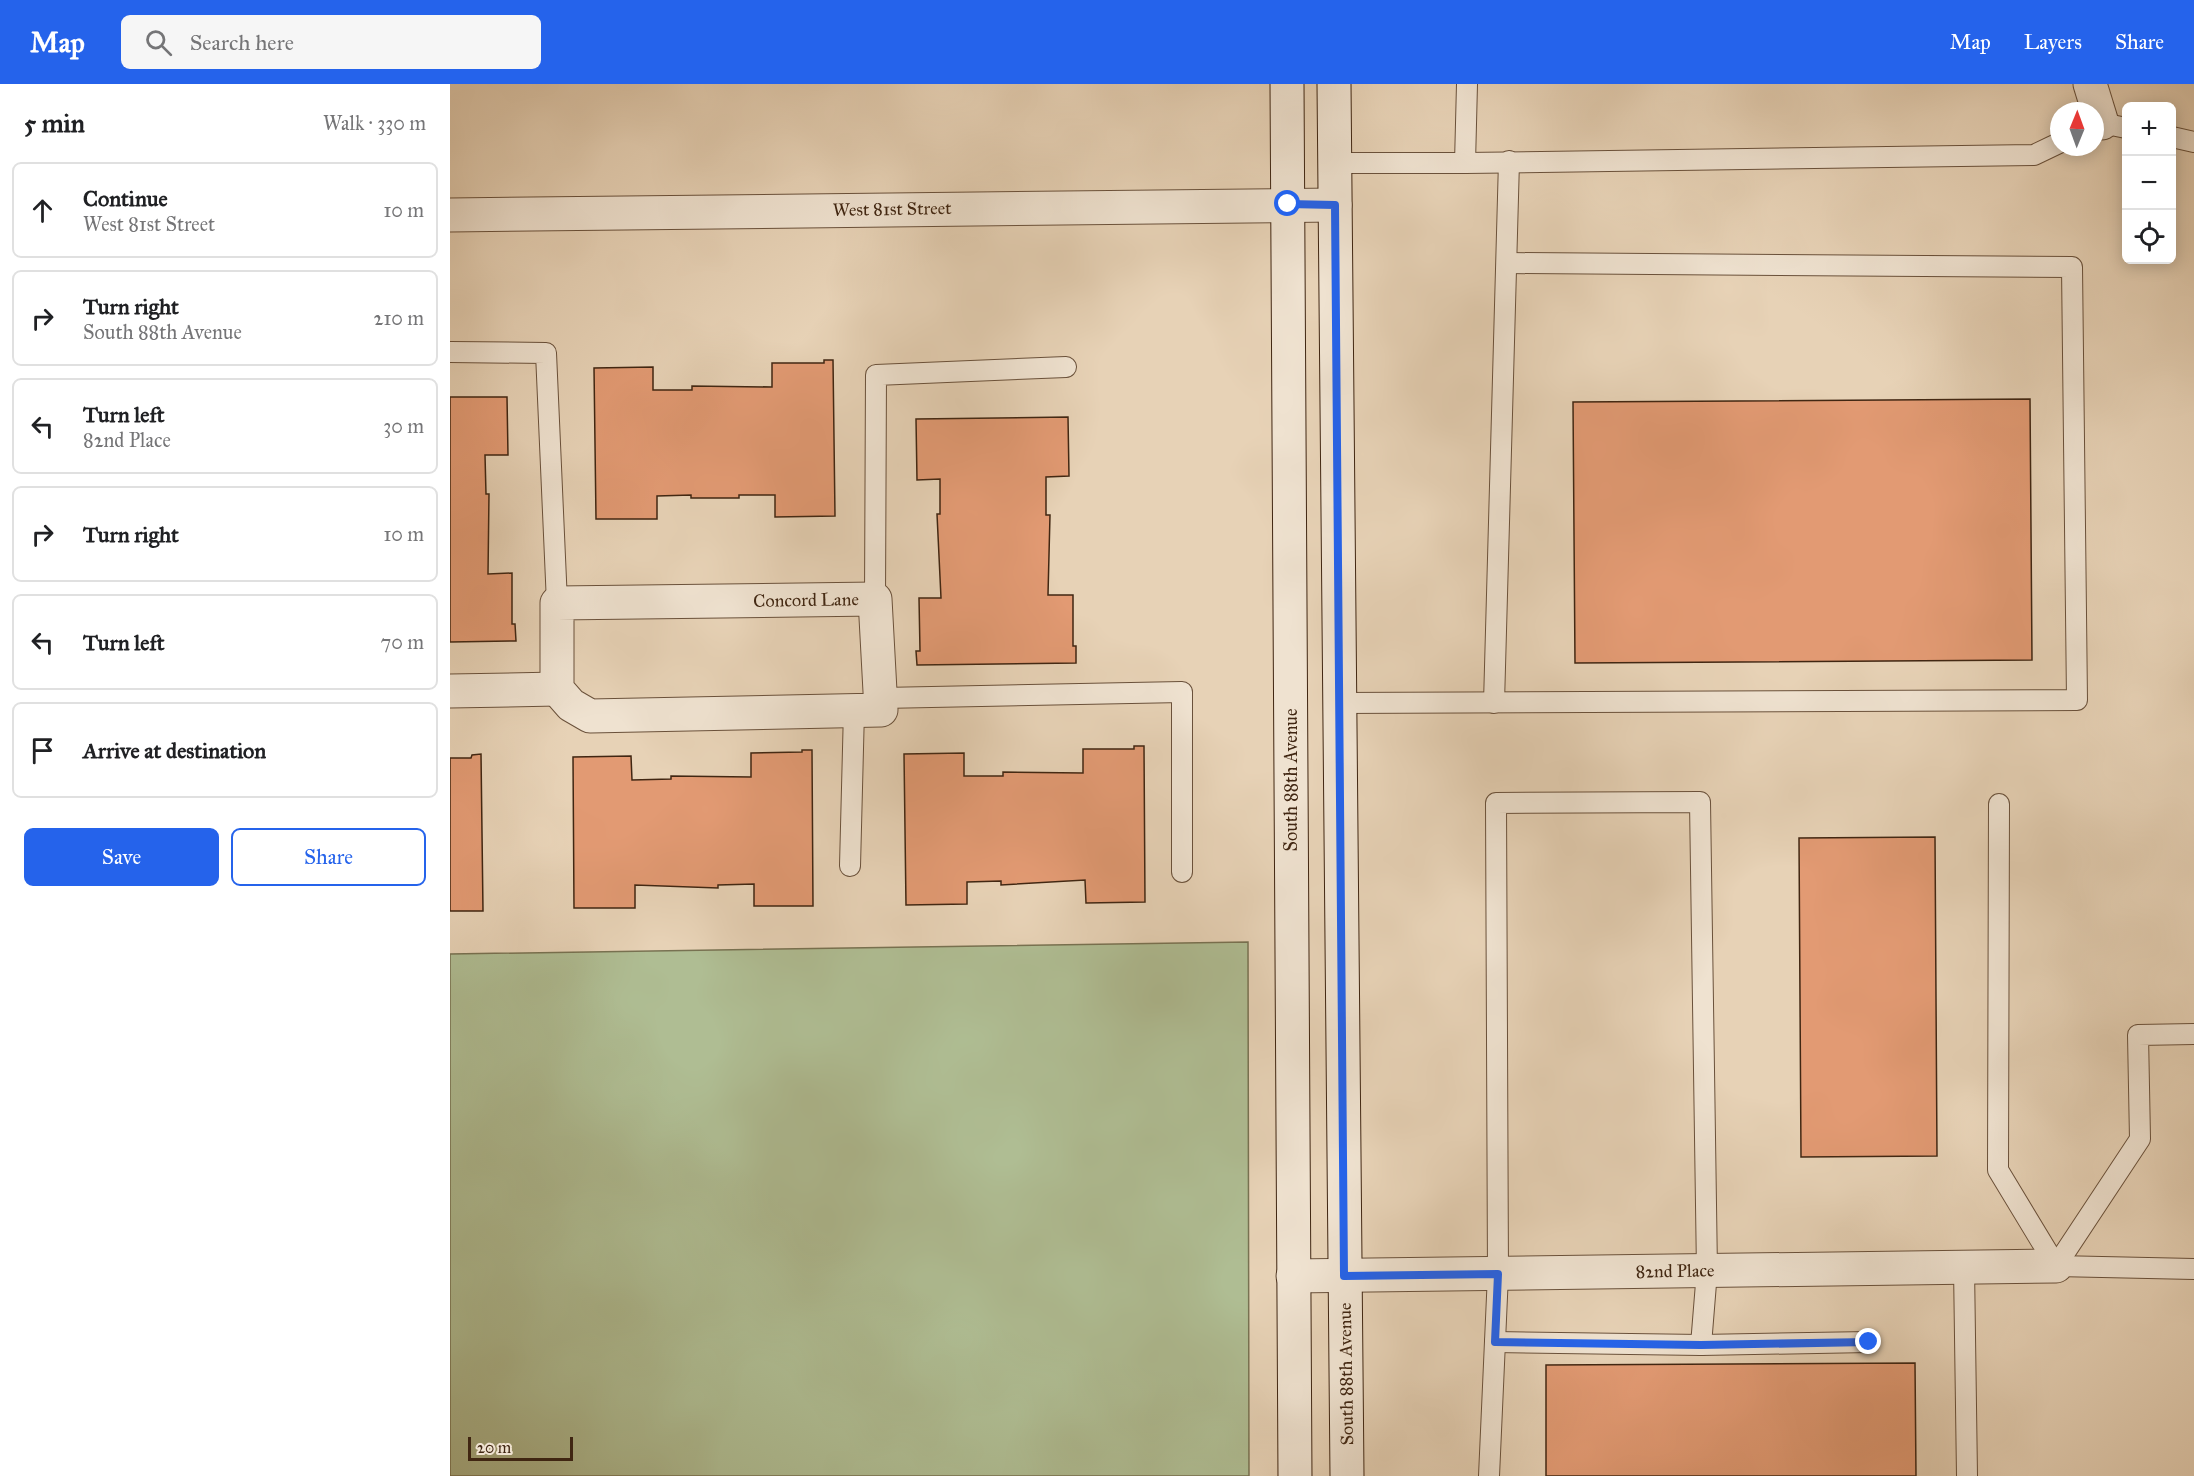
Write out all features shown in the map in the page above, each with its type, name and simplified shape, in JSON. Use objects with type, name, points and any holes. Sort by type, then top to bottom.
[{"type":"street","name":"South 88th Avenue","points":[[1287,84],[1295,1476]]},
{"type":"street","name":"South 88th Avenue","points":[[1334,84],[1347,1476]]},
{"type":"street","points":[[2090,84],[2108,126]]},
{"type":"street","name":"West 81st Street","points":[[450,215],[1335,205]]},
{"type":"street","name":"Concord Lane","points":[[557,603],[875,599],[868,704]]},
{"type":"street","points":[[557,603],[557,689],[571,705],[590,716],[868,704]]},
{"type":"street","points":[[450,691],[557,689]]},
{"type":"street","name":"82nd Place","points":[[1293,1276],[2056,1266]]},
{"type":"lane","points":[[1465,163],[1467,84]]},
{"type":"lane","points":[[2176,138],[2194,142]]},
{"type":"lane","points":[[1335,163],[2034,155],[2050,147]]},
{"type":"lane","points":[[1494,703],[1508,263],[1509,161]]},
{"type":"lane","points":[[1339,703],[2077,700],[2072,267],[1508,263]]},
{"type":"lane","points":[[450,352],[546,353],[557,603]]},
{"type":"lane","points":[[875,599],[876,375],[1066,367]]},
{"type":"lane","points":[[849,866],[868,704],[1182,692],[1182,872]]},
{"type":"lane","points":[[1489,1476],[1498,1274],[1496,803],[1700,802],[1707,1271],[1701,1345]]},
{"type":"lane","points":[[1999,804],[1998,1170],[2056,1266]]},
{"type":"lane","points":[[2056,1266],[2140,1139],[2138,1035],[2194,1034]]},
{"type":"lane","points":[[2056,1266],[2194,1269]]},
{"type":"lane","points":[[1964,1267],[1967,1476]]},
{"type":"lane","points":[[1495,1342],[1701,1345],[1869,1342]]},
{"type":"green space","points":[[1248,942],[1249,1476],[450,1476],[450,954]]},
{"type":"building","points":[[824,360],[833,360],[835,516],[775,517],[775,495],[691,498],[691,495],[657,496],[657,519],[596,519],[594,368],[653,367],[653,390],[692,390],[692,386],[772,387],[772,363],[824,363]]},
{"type":"building","points":[[450,397],[507,397],[508,455],[485,455],[486,494],[489,494],[488,574],[512,573],[512,624],[515,624],[516,641],[450,642]]},
{"type":"building","points":[[2030,399],[2032,660],[1575,663],[1573,402]]},
{"type":"building","points":[[1068,417],[1069,476],[1046,477],[1046,515],[1050,515],[1048,595],[1073,595],[1073,646],[1076,646],[1076,663],[917,665],[916,651],[920,651],[919,598],[941,598],[937,514],[940,514],[940,479],[917,480],[916,419]]},
{"type":"building","points":[[1134,746],[1144,746],[1145,902],[1086,903],[1085,880],[1001,885],[1001,881],[967,882],[967,904],[906,905],[904,754],[964,753],[964,776],[1003,776],[1003,772],[1083,773],[1083,749],[1134,749]]},
{"type":"building","points":[[802,750],[812,750],[813,906],[754,906],[754,884],[718,885],[718,888],[635,885],[635,908],[574,908],[573,757],[631,756],[632,780],[671,779],[671,776],[751,777],[751,753],[802,752]]},
{"type":"building","points":[[481,754],[483,911],[450,911],[450,758],[471,758],[472,755]]},
{"type":"building","points":[[1935,837],[1937,1156],[1801,1157],[1799,838]]},
{"type":"building","points":[[1915,1363],[1916,1476],[1546,1476],[1546,1365]]},
{"type":"route","points":[[1288,204],[1335,205],[1344,1276],[1498,1274],[1495,1342],[1701,1345],[1869,1342]]}]
